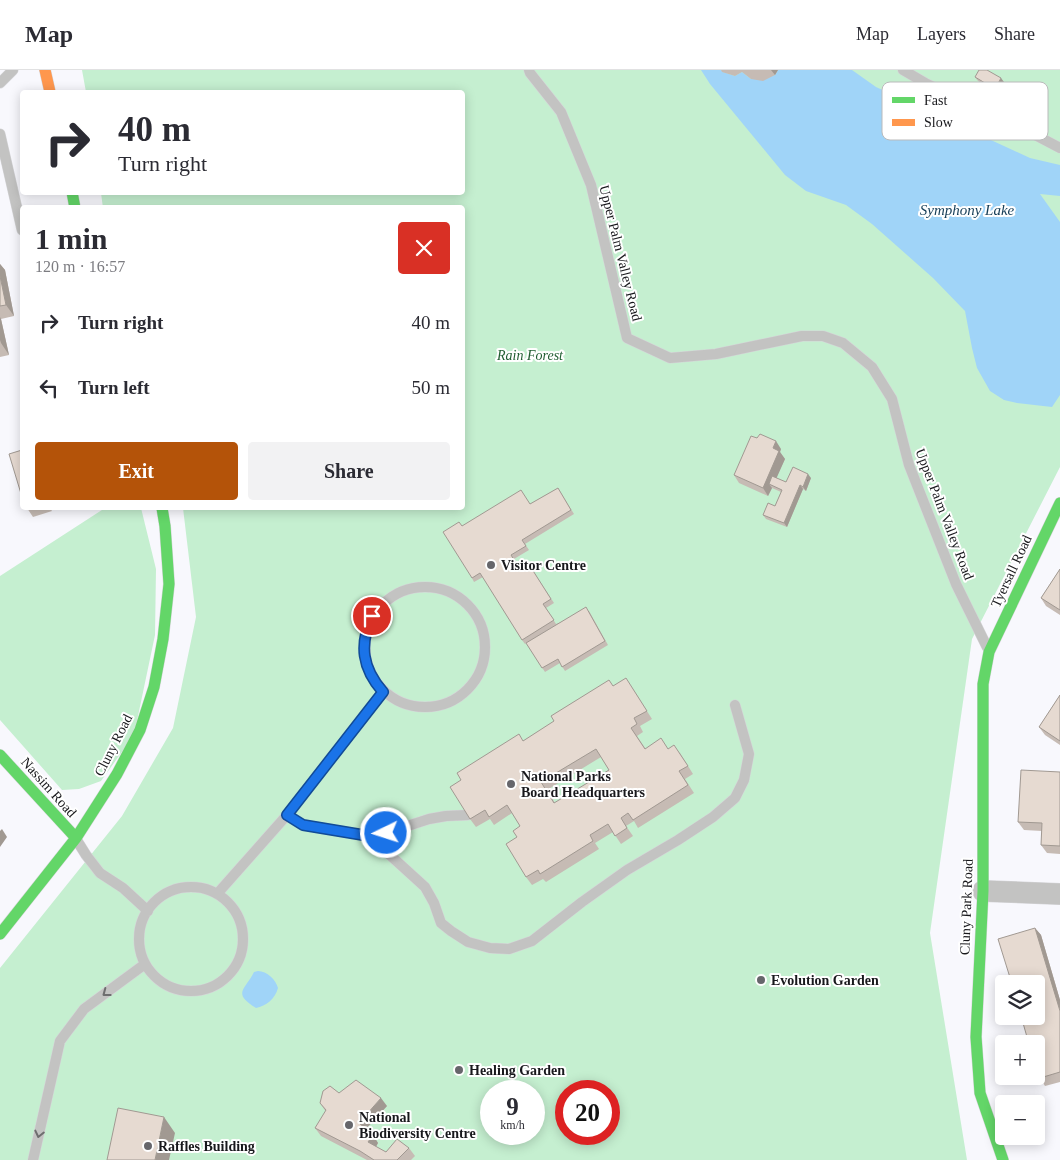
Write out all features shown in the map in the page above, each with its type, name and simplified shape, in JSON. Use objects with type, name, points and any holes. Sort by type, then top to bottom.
[{"type":"street","points":[[45,70],[50,90]]},
{"type":"street","name":"Tyersall Road","points":[[989,652],[1060,503]]},
{"type":"street","name":"Cluny Road","points":[[0,934],[76,838],[117,774],[140,730],[154,687],[163,639],[169,584],[162,510]]},
{"type":"street","name":"Cluny Park Road","points":[[989,652],[983,684],[983,891],[976,1037],[980,1093],[1003,1160]]},
{"type":"street","name":"Nassim Road","points":[[0,755],[76,838]]},
{"type":"street","points":[[983,891],[1060,894]]},
{"type":"lane","points":[[0,83],[13,70]]},
{"type":"lane","name":"Upper Palm Valley Road","points":[[529,70],[561,112],[591,185],[627,338],[670,358],[716,354],[802,336],[823,336],[842,343],[872,367],[892,399],[909,465],[956,584],[989,652]]},
{"type":"lane","points":[[903,70],[924,82]]},
{"type":"lane","points":[[0,134],[20,221]]},
{"type":"lane","points":[[1045,140],[1060,148]]},
{"type":"lane","points":[[414,587],[434,587],[454,594],[470,606],[480,621],[485,639],[485,656],[480,672],[471,686],[458,697],[443,705],[422,708],[401,703],[383,692],[368,670],[364,656],[364,642],[366,629],[372,616],[390,597],[414,587]]},
{"type":"lane","points":[[217,894],[287,815],[383,692]]},
{"type":"lane","points":[[369,836],[425,887],[434,903],[441,923],[468,942],[490,948],[509,950],[532,941],[582,902],[713,817],[735,798],[744,780],[749,754],[735,705]]},
{"type":"lane","points":[[287,815],[303,825],[369,836],[386,833],[429,819],[468,815]]},
{"type":"lane","points":[[76,838],[100,873],[123,888],[148,910]]},
{"type":"lane","points":[[198,888],[217,894],[227,901],[235,910],[244,932],[241,956],[228,977],[208,989],[183,991],[161,982],[145,964],[140,946],[140,928],[148,910],[162,897],[179,889],[198,888]]},
{"type":"lane","points":[[32,1160],[60,1041],[84,1009],[145,964]]},
{"type":"green space","name":"Rain Forest","points":[[82,70],[1060,70],[1060,467],[972,639],[930,933],[967,1160],[0,1160],[0,968],[122,816],[173,728],[196,617],[183,510],[465,510],[465,205],[103,205],[101,195],[465,195],[465,90],[86,90]]},
{"type":"green space","points":[[102,510],[141,510],[156,569],[155,635],[134,735],[101,781],[79,789],[62,790],[0,720],[0,576]]},
{"type":"water","name":"Symphony Lake","points":[[701,70],[721,70],[735,76],[742,72],[751,79],[775,75],[778,70],[852,70],[882,90],[882,140],[991,140],[1030,158],[1060,165],[1060,196],[1040,194],[1060,222],[1060,395],[1052,407],[1004,400],[990,391],[977,368],[965,311],[933,278],[872,224],[846,205],[806,191],[785,175],[710,84]]},
{"type":"water","points":[[258,971],[271,976],[278,988],[270,1001],[256,1008],[248,1003],[242,994],[254,972]]},
{"type":"building","points":[[979,70],[987,70],[1001,78],[999,82],[983,82],[975,77]]},
{"type":"building","points":[[0,276],[6,305],[0,306]]},
{"type":"building","points":[[760,434],[776,441],[773,448],[779,451],[763,488],[734,475],[751,436],[757,438]]},
{"type":"building","points":[[20,451],[20,490],[9,454]]},
{"type":"building","points":[[793,467],[808,474],[803,487],[800,485],[784,523],[763,515],[768,503],[775,506],[782,490],[769,484],[772,476],[786,482]]},
{"type":"building","name":"Visitor Centre","points":[[558,488],[571,510],[522,540],[526,546],[511,555],[521,571],[530,566],[551,599],[543,604],[554,620],[522,640],[480,573],[472,578],[443,532],[459,522],[462,526],[521,490],[530,504]]},
{"type":"building","points":[[1060,569],[1060,610],[1041,598]]},
{"type":"building","points":[[586,607],[605,641],[562,667],[558,659],[542,668],[526,643]]},
{"type":"building","name":"National Parks Board Headquarters","points":[[626,678],[647,711],[634,718],[637,724],[631,728],[645,749],[661,738],[668,749],[674,745],[688,766],[679,771],[688,785],[633,820],[628,813],[621,818],[627,828],[615,836],[608,824],[590,835],[593,841],[540,874],[538,870],[526,877],[506,844],[517,837],[513,831],[520,826],[507,805],[489,817],[485,810],[470,819],[450,787],[461,780],[457,773],[519,734],[523,741],[554,721],[551,716],[609,680],[613,686]],"holes":[[[596,749],[609,770],[554,803],[541,782]]]},
{"type":"building","points":[[1060,695],[1060,741],[1039,727]]},
{"type":"building","points":[[1021,770],[1060,772],[1060,846],[1041,845],[1042,823],[1018,822]]},
{"type":"building","points":[[1035,928],[1060,1011],[1060,1072],[1045,1076],[1045,1035],[1026,1035],[1024,1025],[1045,1025],[1045,975],[1009,975],[998,939]]},
{"type":"building","name":"National Biodiversity Centre","points":[[356,1080],[381,1098],[359,1123],[373,1135],[368,1142],[386,1152],[397,1139],[409,1148],[397,1160],[374,1160],[315,1128],[326,1110],[320,1103],[323,1091],[330,1086],[339,1093]]},
{"type":"building","points":[[118,1108],[164,1117],[155,1160],[107,1160]]},
{"type":"traffic: fast","points":[[73,195],[74,205]]},
{"type":"traffic: fast","points":[[1003,1160],[980,1093],[976,1037],[983,891],[983,684],[989,652],[1060,503]]},
{"type":"traffic: fast","points":[[0,934],[76,838],[117,774],[140,730],[154,687],[163,639],[169,584],[162,510]]},
{"type":"traffic: fast","points":[[0,755],[76,838]]},
{"type":"traffic: slow","points":[[45,70],[50,90]]},
{"type":"place","name":"Visitor Centre","points":[[491,565]]},
{"type":"place","name":"National Parks Board Headquarters","points":[[511,784]]},
{"type":"place","name":"Evolution Garden","points":[[761,980]]},
{"type":"place","name":"Healing Garden","points":[[459,1070]]},
{"type":"place","name":"National Biodiversity Centre","points":[[349,1125]]},
{"type":"place","name":"Raffles Building","points":[[148,1146]]},
{"type":"route","points":[[372,616],[366,629],[364,656],[368,670],[383,692],[287,815],[303,825],[369,836],[386,833]]}]
